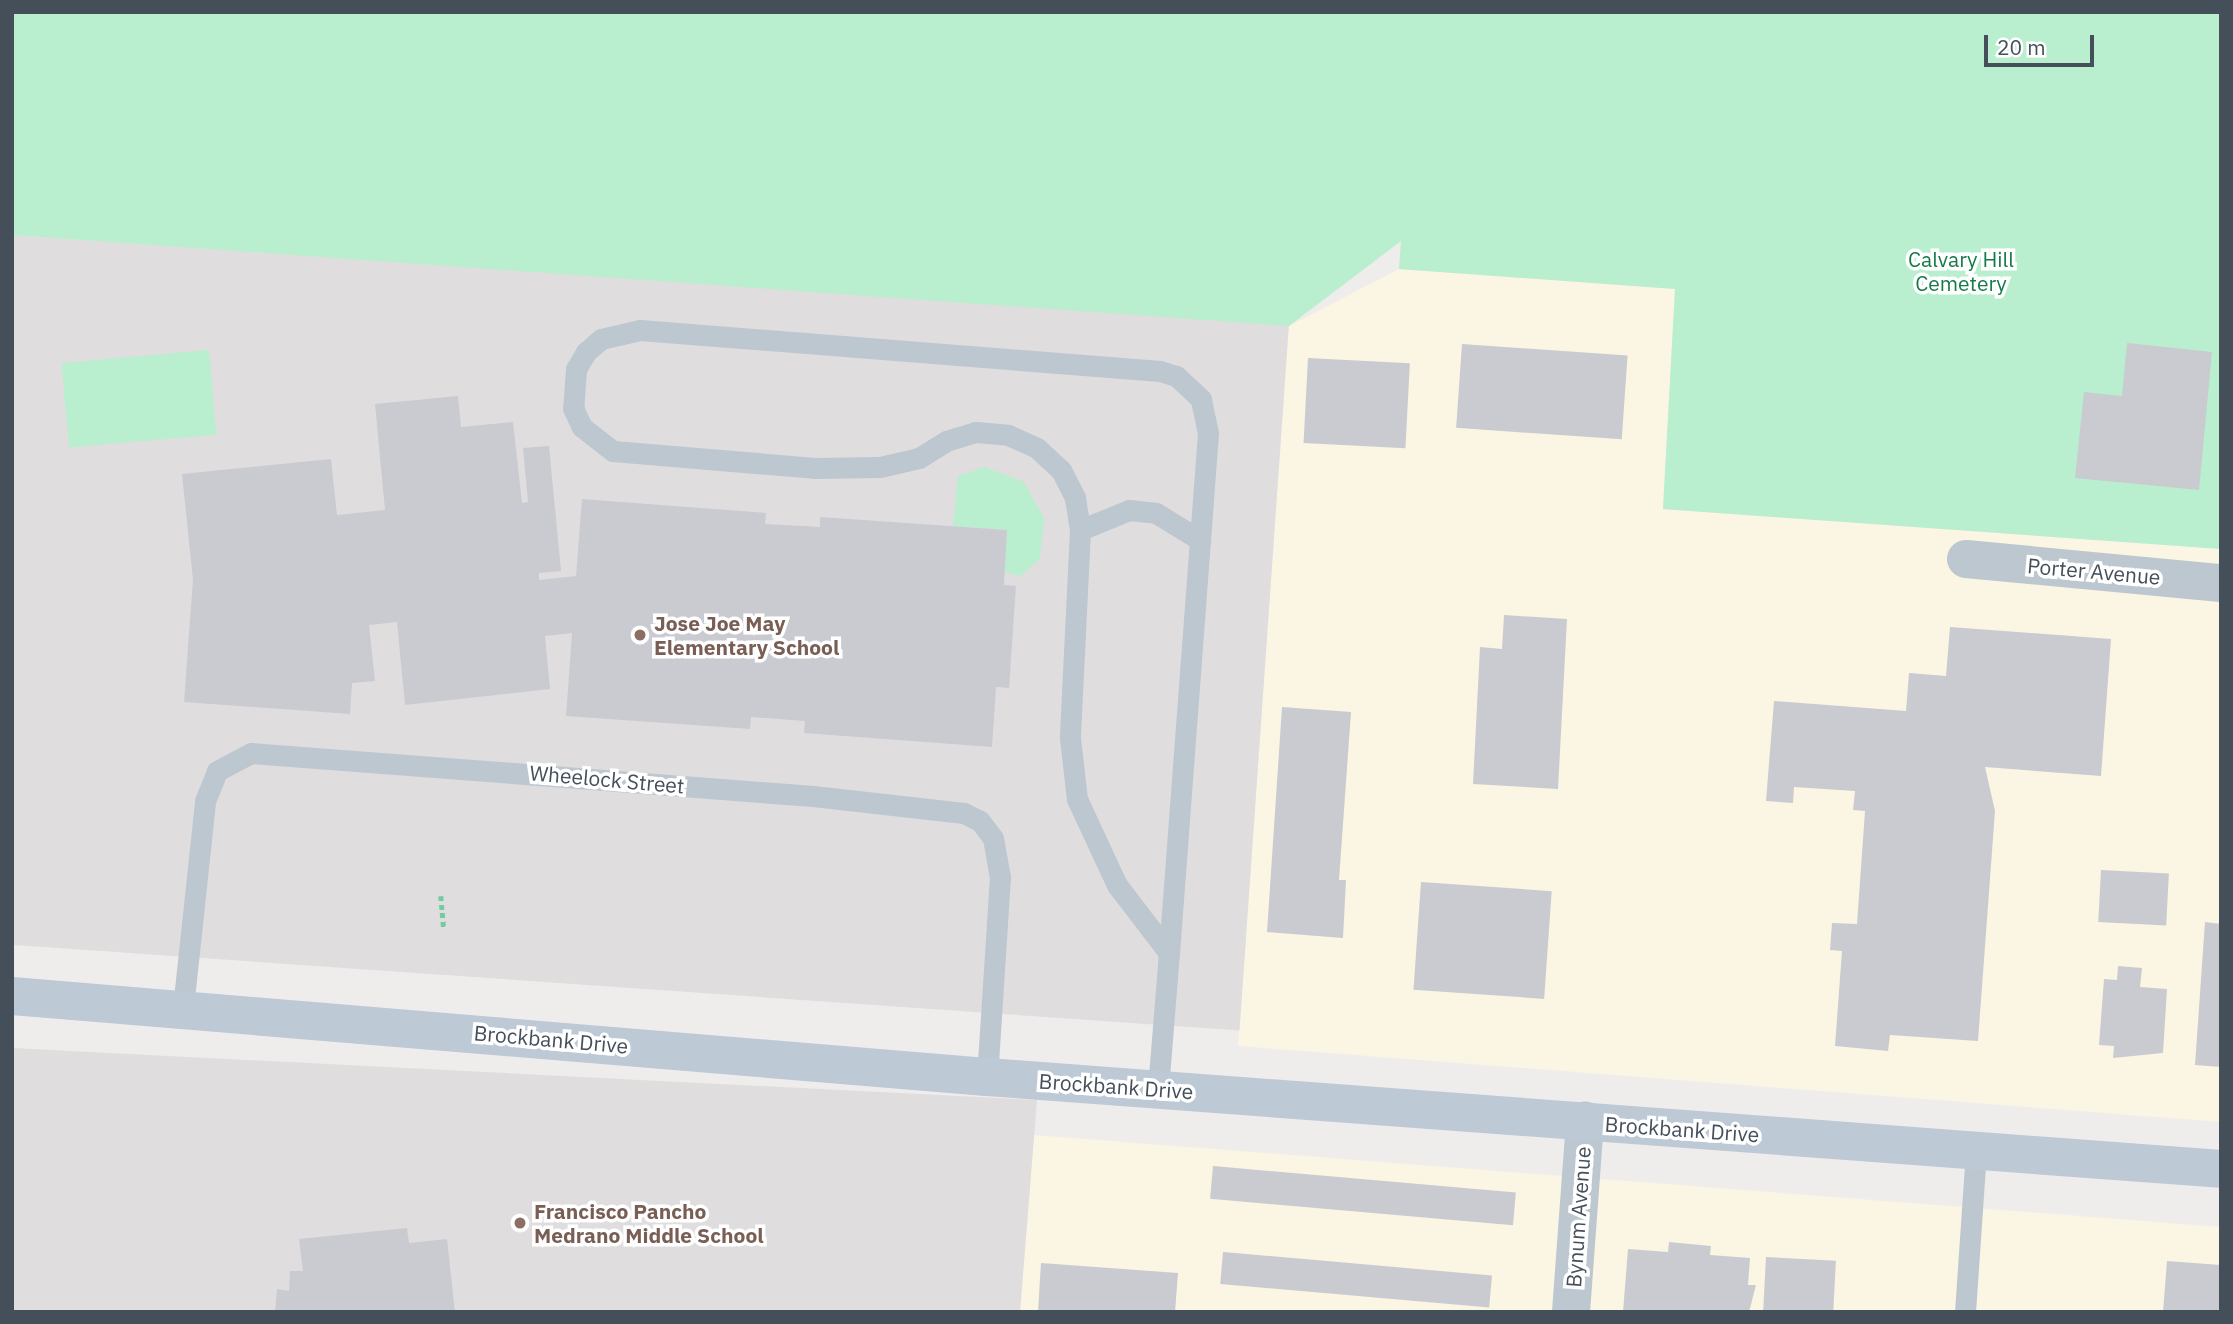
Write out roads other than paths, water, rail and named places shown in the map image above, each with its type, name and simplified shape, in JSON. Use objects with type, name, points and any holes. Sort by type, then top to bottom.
[{"type":"street","name":"Porter Avenue","points":[[1966,559],[2221,583]]},
{"type":"street","name":"Brockbank Drive","points":[[12,996],[183,1008],[987,1077],[2221,1169]]},
{"type":"street","name":"Bynum Avenue","points":[[1571,1312],[1585,1121]]},
{"type":"lane","points":[[1158,1089],[1169,953],[1200,540],[1207,415],[1190,386],[1160,371],[640,330],[601,339],[576,369],[573,408],[582,427],[595,441],[623,452],[814,468],[880,467],[919,458],[946,440],[976,432],[1008,435],[1037,448],[1061,470],[1075,498],[1080,530],[1070,738],[1077,799],[1117,885],[1169,953]]},
{"type":"lane","points":[[1080,530],[1129,510],[1156,513],[1200,540]]},
{"type":"lane","name":"Wheelock Street","points":[[183,1008],[205,801],[216,771],[251,753],[813,796],[964,813],[980,821],[993,838],[1000,877],[987,1077]]},
{"type":"lane","points":[[1965,1312],[1976,1151]]},
{"type":"place","name":"Jose Joe May Elementary School","points":[[640,635]]},
{"type":"place","name":"Francisco Pancho Medrano Middle School","points":[[520,1223]]},
{"type":"park label","name":"Calvary Hill Cemetery","points":[[1961,271]]}]
